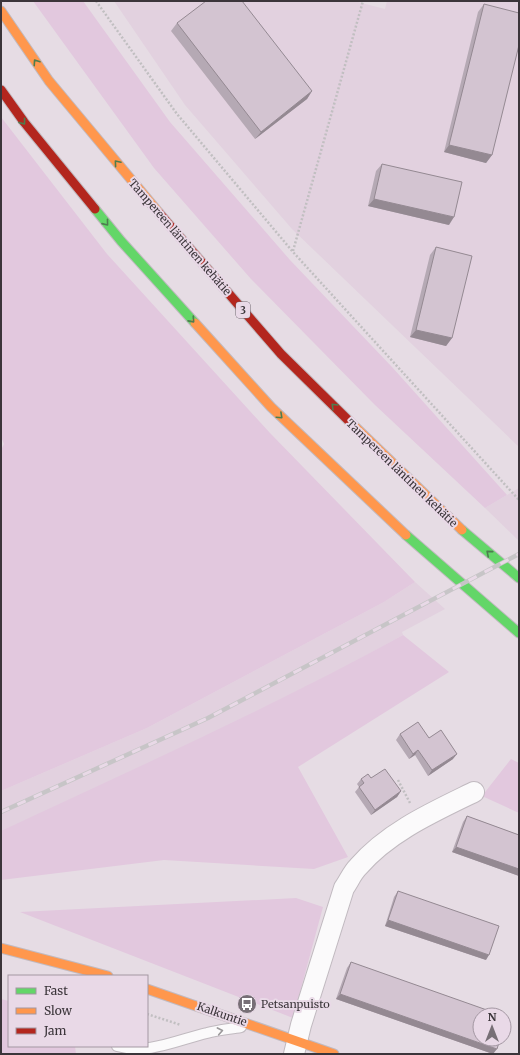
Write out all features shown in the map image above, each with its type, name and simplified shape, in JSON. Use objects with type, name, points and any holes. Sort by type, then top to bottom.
[{"type":"main road","name":"Tampereen läntinen kehätie","points":[[1,11],[49,81],[153,206],[281,354],[450,520],[519,578]]},
{"type":"main road","points":[[1,90],[24,122],[121,242],[271,407],[419,548],[519,634]]},
{"type":"main road","points":[[1,948],[102,975]]},
{"type":"main road","name":"Kalkuntie","points":[[148,989],[252,1025],[295,1047],[334,1054]]},
{"type":"street","points":[[295,1047],[344,888],[356,868],[372,852],[419,819],[474,792]]},
{"type":"lane","points":[[121,1047],[132,1050],[155,1048],[206,1033],[252,1025]]},
{"type":"path","points":[[96,1],[177,114],[293,252],[519,500]]},
{"type":"path","points":[[293,252],[363,1]]},
{"type":"path","points":[[398,780],[419,819]]},
{"type":"shaded area","points":[[33,1],[83,1],[170,122],[290,260],[392,367],[507,495],[485,508],[375,405],[251,279],[154,168]]},
{"type":"shaded area","points":[[114,1],[354,1],[385,9],[387,1],[519,1],[519,447],[292,229],[185,105]]},
{"type":"shaded area","points":[[1,117],[107,254],[270,433],[415,582],[384,602],[147,728],[1,791],[1,450],[4,444],[1,437]]},
{"type":"shaded area","points":[[519,488],[519,541],[485,508]]},
{"type":"shaded area","points":[[415,582],[445,609],[402,632],[403,635],[345,667],[1,842],[1,791],[147,728],[384,602]]},
{"type":"shaded area","points":[[403,635],[449,672],[298,767],[348,857],[314,869],[164,860],[1,880],[1,831],[254,712],[354,662]]},
{"type":"shaded area","points":[[511,759],[519,763],[519,813],[482,796]]},
{"type":"shaded area","points":[[296,898],[323,907],[293,1018],[20,912]]},
{"type":"shaded area","points":[[1,999],[8,1001],[8,1047],[75,1047],[76,1054],[1,1054]]},
{"type":"building","points":[[206,1],[242,1],[312,91],[261,132],[177,23]]},
{"type":"building","points":[[484,4],[519,13],[519,45],[492,155],[449,145]]},
{"type":"building","points":[[382,164],[462,182],[454,217],[374,199]]},
{"type":"building","points":[[436,247],[472,256],[452,338],[416,330]]},
{"type":"building","points":[[418,722],[429,738],[441,730],[457,754],[432,770],[418,750],[413,754],[400,734]]},
{"type":"building","points":[[385,769],[401,791],[375,810],[359,787],[364,783],[361,779],[368,774],[371,778]]},
{"type":"building","points":[[467,816],[519,835],[519,869],[456,847]]},
{"type":"building","points":[[398,891],[499,926],[489,955],[388,920]]},
{"type":"building","points":[[351,962],[478,1007],[472,1007],[472,1040],[340,994]]},
{"type":"railway","points":[[1,812],[208,718],[519,554]]},
{"type":"traffic: fast","points":[[95,209],[121,241],[195,323]]},
{"type":"traffic: fast","points":[[462,530],[519,578]]},
{"type":"traffic: fast","points":[[406,535],[519,633]]},
{"type":"traffic: slow","points":[[1,11],[49,81],[159,213]]},
{"type":"traffic: slow","points":[[195,323],[271,407],[406,535]]},
{"type":"traffic: slow","points":[[349,421],[462,530]]},
{"type":"traffic: slow","points":[[1,948],[104,975]]},
{"type":"traffic: slow","points":[[148,989],[334,1054]]},
{"type":"traffic: jam","points":[[1,90],[24,122],[95,209]]},
{"type":"traffic: jam","points":[[159,213],[281,354],[349,421]]},
{"type":"place","name":"Petsanpuisto","points":[[247,1004]]}]
